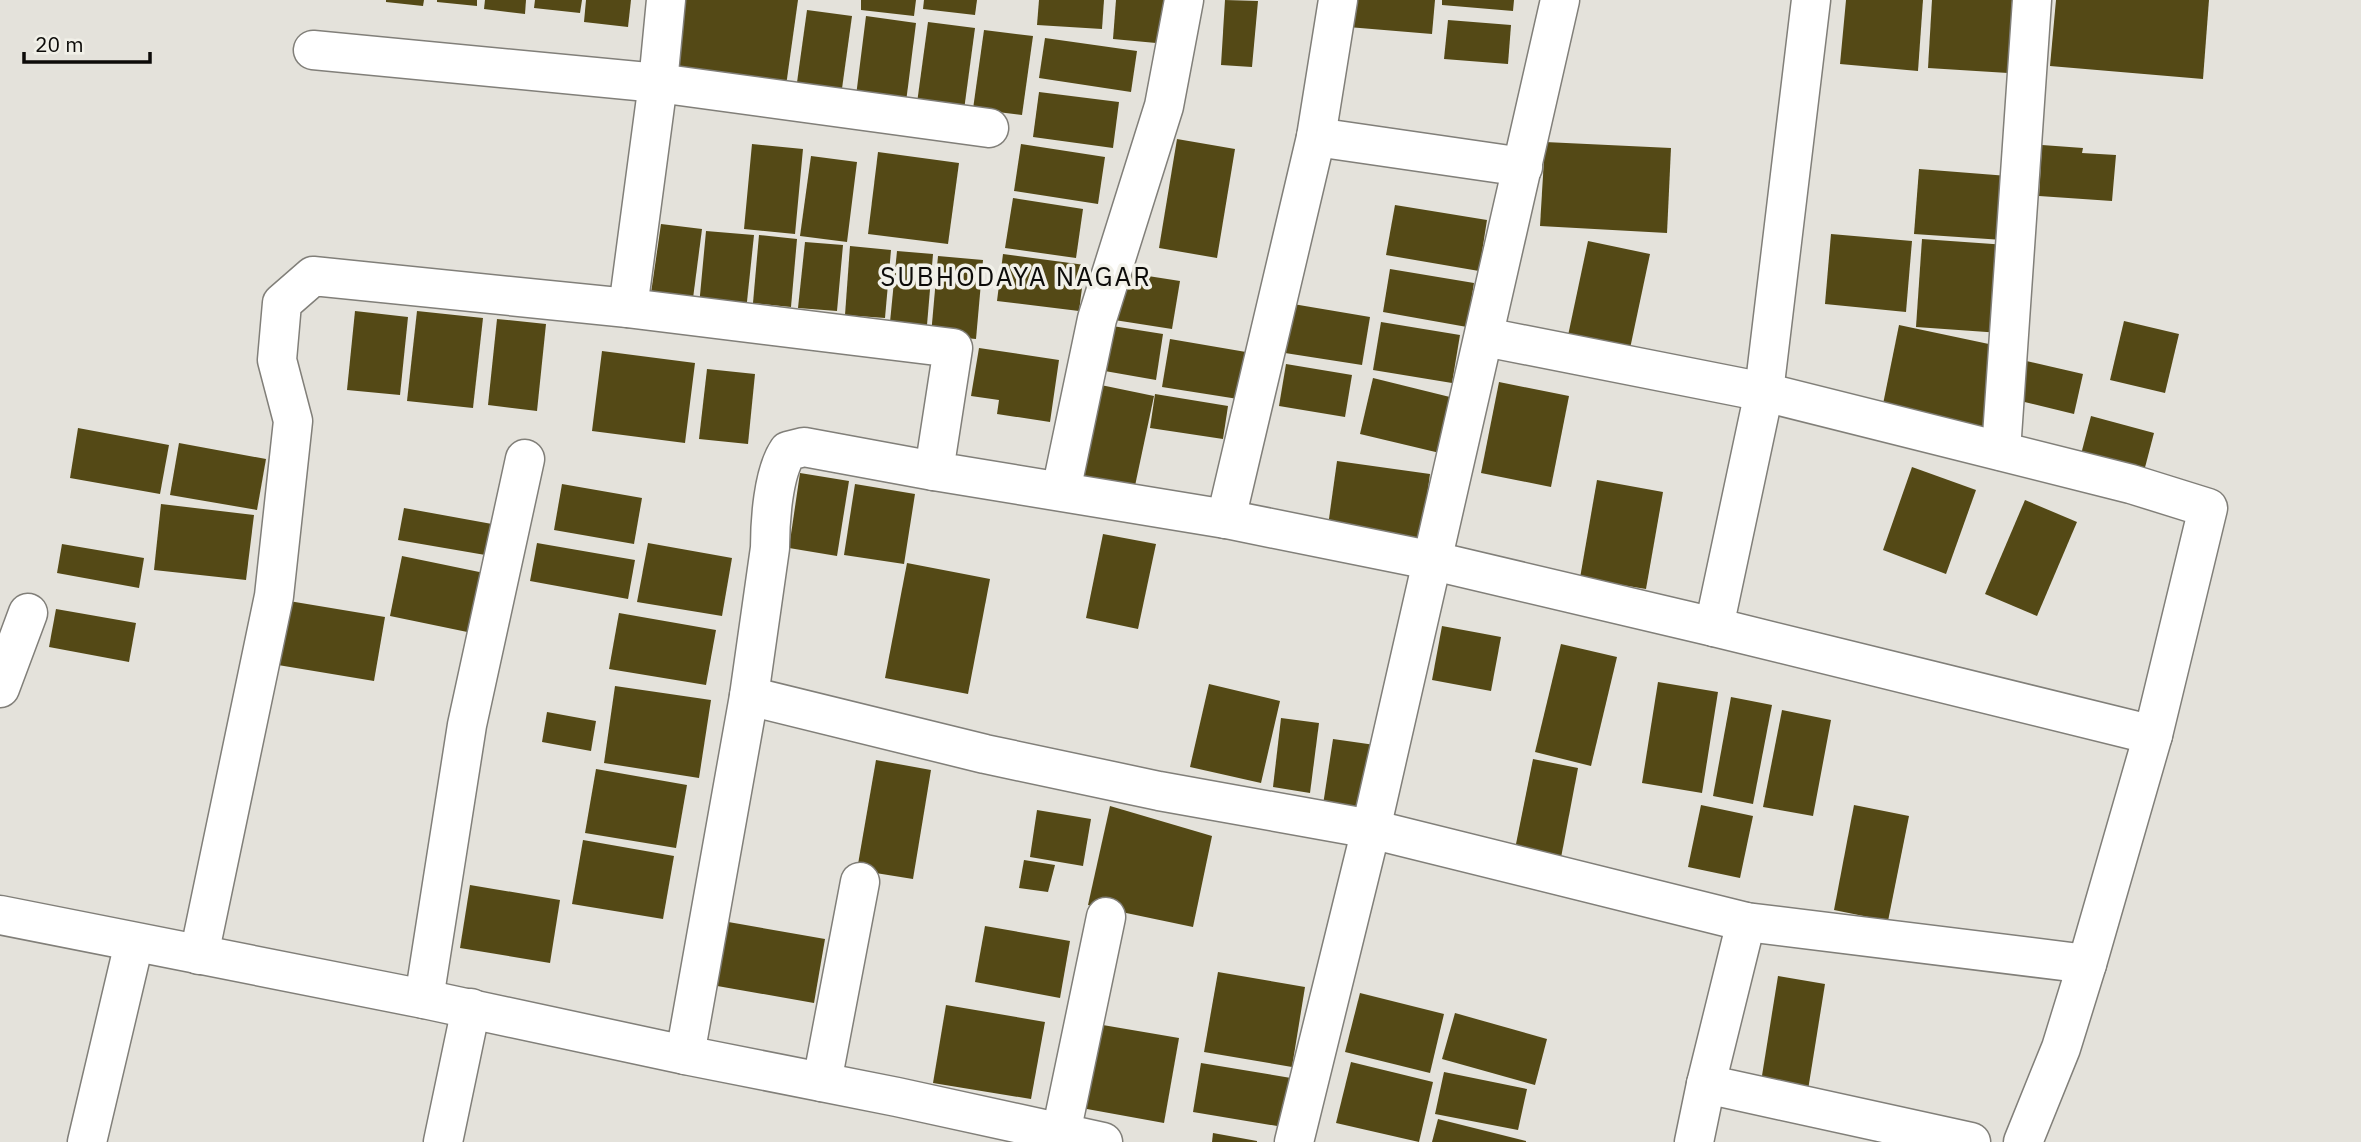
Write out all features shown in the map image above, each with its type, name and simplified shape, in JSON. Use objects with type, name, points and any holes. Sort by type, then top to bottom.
[{"type":"street","points":[[628,307],[658,83],[666,0]]},
{"type":"street","points":[[1061,491],[1097,318],[1164,106],[1184,0]]},
{"type":"street","points":[[1226,519],[1316,137],[1338,0]]},
{"type":"street","points":[[1294,1142],[1434,561],[1560,0]]},
{"type":"street","points":[[1714,627],[1763,392],[1811,0]]},
{"type":"street","points":[[2001,451],[2032,0]]},
{"type":"street","points":[[313,50],[658,83],[989,128]]},
{"type":"street","points":[[1316,137],[1523,167]]},
{"type":"street","points":[[199,955],[274,596],[293,421],[277,360],[282,303],[313,276],[628,307],[953,348],[934,471]]},
{"type":"street","points":[[1485,337],[1763,392],[2131,484],[2208,508],[2153,735],[2088,964],[2061,1048],[2024,1142]]},
{"type":"street","points":[[685,1055],[749,696],[781,461],[788,451],[804,447],[1226,519],[1434,561],[2153,735]]},
{"type":"street","points":[[424,999],[467,725],[525,459]]},
{"type":"street","points":[[0,688],[28,613]]},
{"type":"street","points":[[749,696],[985,754],[1159,792],[1371,829],[1746,922],[2088,964]]},
{"type":"street","points":[[822,1082],[860,882]]},
{"type":"street","points":[[0,915],[471,1008],[1104,1142]]},
{"type":"street","points":[[1061,1133],[1106,917]]},
{"type":"street","points":[[1694,1142],[1746,922]]},
{"type":"street","points":[[87,1142],[134,943]]},
{"type":"street","points":[[443,1142],[471,1008]]},
{"type":"street","points":[[1706,1084],[1971,1142]]},
{"type":"building","points":[[386,0],[424,0],[423,6]]},
{"type":"building","points":[[477,0],[477,6],[437,2]]},
{"type":"building","points":[[485,0],[526,0],[525,14],[484,9]]},
{"type":"building","points":[[535,0],[582,0],[580,13],[534,8]]},
{"type":"building","points":[[586,0],[631,0],[628,27],[584,22]]},
{"type":"building","points":[[683,0],[798,0],[785,93],[672,77]]},
{"type":"building","points":[[861,0],[916,0],[914,16],[861,10]]},
{"type":"building","points":[[924,0],[977,0],[975,15],[923,9]]},
{"type":"building","points":[[1039,0],[1104,0],[1102,29],[1037,25]]},
{"type":"building","points":[[1116,0],[1171,0],[1167,44],[1113,39]]},
{"type":"building","points":[[1225,0],[1258,1],[1252,67],[1221,65]]},
{"type":"building","points":[[1350,0],[1435,0],[1432,34],[1348,27]]},
{"type":"building","points":[[1442,0],[1514,0],[1513,11],[1442,5]]},
{"type":"building","points":[[1846,0],[1923,0],[1918,71],[1840,64]]},
{"type":"building","points":[[1932,0],[2012,0],[2008,73],[1928,68]]},
{"type":"building","points":[[2056,0],[2209,0],[2203,79],[2050,66]]},
{"type":"building","points":[[807,10],[852,16],[840,103],[795,97]]},
{"type":"building","points":[[866,16],[916,23],[905,110],[855,104]]},
{"type":"building","points":[[1448,20],[1511,25],[1508,64],[1444,59]]},
{"type":"building","points":[[928,22],[975,28],[964,110],[917,103]]},
{"type":"building","points":[[984,30],[1033,36],[1022,115],[973,109]]},
{"type":"building","points":[[1045,38],[1137,51],[1131,92],[1039,78]]},
{"type":"building","points":[[1039,92],[1119,102],[1113,148],[1033,137]]},
{"type":"building","points":[[1177,139],[1235,149],[1217,258],[1159,248]]},
{"type":"building","points":[[1545,142],[1671,148],[1667,233],[1540,226]]},
{"type":"building","points":[[752,144],[803,149],[795,234],[744,229]]},
{"type":"building","points":[[1021,144],[1105,157],[1098,204],[1014,191]]},
{"type":"building","points":[[2042,145],[2083,148],[2082,153],[2116,155],[2112,201],[2039,196]]},
{"type":"building","points":[[878,152],[959,163],[948,244],[868,234]]},
{"type":"building","points":[[811,156],[857,162],[847,242],[800,236]]},
{"type":"building","points":[[1919,169],[2008,176],[2003,240],[1914,234]]},
{"type":"building","points":[[1013,198],[1083,209],[1076,258],[1005,248]]},
{"type":"building","points":[[1395,205],[1487,220],[1479,271],[1386,255]]},
{"type":"building","points":[[661,224],[702,229],[692,306],[650,300]]},
{"type":"building","points":[[706,231],[754,235],[746,311],[699,306]]},
{"type":"building","points":[[1831,234],[1912,241],[1906,312],[1825,304]]},
{"type":"building","points":[[759,235],[797,239],[791,307],[753,303]]},
{"type":"building","points":[[1922,239],[2007,245],[2001,333],[1916,327]]},
{"type":"building","points":[[1588,241],[1650,254],[1628,358],[1566,345]]},
{"type":"building","points":[[805,242],[843,245],[837,311],[798,308]]},
{"type":"building","points":[[850,246],[891,250],[885,318],[845,315]]},
{"type":"building","points":[[897,251],[933,254],[927,325],[890,322]]},
{"type":"building","points":[[1003,254],[1085,265],[1079,311],[997,301]]},
{"type":"building","points":[[938,256],[983,260],[976,339],[931,335]]},
{"type":"building","points":[[1390,269],[1474,283],[1467,327],[1383,312]]},
{"type":"building","points":[[1116,271],[1180,281],[1172,329],[1108,319]]},
{"type":"building","points":[[1293,304],[1370,317],[1362,365],[1285,353]]},
{"type":"building","points":[[355,311],[408,317],[400,395],[347,390]]},
{"type":"building","points":[[417,311],[483,318],[473,408],[407,401]]},
{"type":"building","points":[[497,319],[546,324],[537,411],[488,405]]},
{"type":"building","points":[[2124,321],[2179,334],[2165,393],[2110,380]]},
{"type":"building","points":[[1381,322],[1460,335],[1452,383],[1373,370]]},
{"type":"building","points":[[1106,325],[1163,334],[1156,380],[1099,370]]},
{"type":"building","points":[[1899,325],[2003,347],[1984,441],[1880,419]]},
{"type":"building","points":[[1170,339],[1246,352],[1238,399],[1162,387]]},
{"type":"building","points":[[979,348],[1059,360],[1050,422],[997,414],[999,400],[971,396]]},
{"type":"building","points":[[602,351],[695,363],[685,443],[592,431]]},
{"type":"building","points":[[2022,360],[2083,374],[2074,414],[2012,399]]},
{"type":"building","points":[[1286,364],[1352,375],[1345,417],[1279,406]]},
{"type":"building","points":[[707,369],[755,374],[748,444],[699,439]]},
{"type":"building","points":[[1373,378],[1458,399],[1444,454],[1360,434]]},
{"type":"building","points":[[1499,382],[1569,396],[1551,487],[1481,473]]},
{"type":"building","points":[[1096,384],[1154,396],[1132,500],[1074,487]]},
{"type":"building","points":[[1155,394],[1228,406],[1223,439],[1150,428]]},
{"type":"building","points":[[2091,416],[2154,433],[2142,479],[2079,462]]},
{"type":"building","points":[[78,428],[169,445],[160,494],[70,478]]},
{"type":"building","points":[[179,443],[266,459],[257,510],[170,495]]},
{"type":"building","points":[[1337,461],[1430,474],[1421,539],[1328,526]]},
{"type":"building","points":[[1912,467],[1976,490],[1946,574],[1883,550]]},
{"type":"building","points":[[800,473],[849,481],[837,556],[789,548]]},
{"type":"building","points":[[1597,480],[1663,492],[1646,589],[1580,578]]},
{"type":"building","points":[[562,484],[642,498],[634,544],[554,530]]},
{"type":"building","points":[[855,484],[915,494],[904,564],[844,555]]},
{"type":"building","points":[[2025,500],[2077,522],[2037,616],[1985,594]]},
{"type":"building","points":[[161,504],[254,515],[246,580],[154,570]]},
{"type":"building","points":[[404,508],[503,526],[497,557],[398,540]]},
{"type":"building","points":[[1103,534],[1156,544],[1138,629],[1086,618]]},
{"type":"building","points":[[537,543],[635,560],[628,599],[530,581]]},
{"type":"building","points":[[648,543],[732,558],[722,616],[637,602]]},
{"type":"building","points":[[62,544],[144,558],[139,588],[57,573]]},
{"type":"building","points":[[402,556],[489,574],[477,634],[390,616]]},
{"type":"building","points":[[907,563],[990,579],[968,694],[885,678]]},
{"type":"building","points":[[283,600],[385,617],[374,681],[272,664]]},
{"type":"building","points":[[56,609],[136,623],[129,662],[49,647]]},
{"type":"building","points":[[619,613],[716,630],[706,685],[609,669]]},
{"type":"building","points":[[1442,626],[1501,637],[1491,691],[1432,680]]},
{"type":"building","points":[[1561,644],[1617,657],[1591,766],[1535,752]]},
{"type":"building","points":[[1658,682],[1718,692],[1702,793],[1642,783]]},
{"type":"building","points":[[1209,684],[1280,701],[1261,783],[1190,767]]},
{"type":"building","points":[[615,686],[711,700],[699,778],[604,763]]},
{"type":"building","points":[[1731,697],[1772,705],[1753,804],[1713,796]]},
{"type":"building","points":[[1782,710],[1831,720],[1813,816],[1763,807]]},
{"type":"building","points":[[547,712],[596,721],[591,751],[542,742]]},
{"type":"building","points":[[1281,718],[1319,723],[1310,793],[1273,787]]},
{"type":"building","points":[[1333,739],[1375,745],[1365,811],[1323,805]]},
{"type":"building","points":[[1533,759],[1578,768],[1560,863],[1514,854]]},
{"type":"building","points":[[876,760],[931,770],[913,879],[857,870]]},
{"type":"building","points":[[596,769],[687,785],[676,848],[585,833]]},
{"type":"building","points":[[1701,805],[1753,816],[1740,878],[1688,867]]},
{"type":"building","points":[[1854,805],[1909,816],[1888,921],[1834,910]]},
{"type":"building","points":[[1110,806],[1212,836],[1193,927],[1088,905]]},
{"type":"building","points":[[1037,810],[1091,819],[1083,866],[1030,857]]},
{"type":"building","points":[[583,840],[674,856],[663,919],[572,904]]},
{"type":"building","points":[[1024,860],[1055,865],[1048,892],[1019,888]]},
{"type":"building","points":[[470,885],[560,900],[550,963],[460,948]]},
{"type":"building","points":[[717,920],[825,939],[814,1003],[706,984]]},
{"type":"building","points":[[985,926],[1070,941],[1060,998],[975,982]]},
{"type":"building","points":[[1218,972],[1305,987],[1292,1067],[1204,1052]]},
{"type":"building","points":[[1778,976],[1825,984],[1808,1090],[1761,1082]]},
{"type":"building","points":[[1360,993],[1444,1014],[1430,1073],[1345,1052]]},
{"type":"building","points":[[946,1005],[1045,1022],[1031,1099],[933,1083]]},
{"type":"building","points":[[1455,1013],[1547,1039],[1535,1085],[1442,1059]]},
{"type":"building","points":[[1091,1023],[1179,1038],[1164,1123],[1076,1107]]},
{"type":"building","points":[[1351,1062],[1433,1082],[1419,1142],[1336,1123]]},
{"type":"building","points":[[1201,1063],[1291,1078],[1283,1127],[1193,1112]]},
{"type":"building","points":[[1444,1072],[1527,1089],[1518,1130],[1435,1114]]},
{"type":"building","points":[[1438,1119],[1526,1141],[1526,1142],[1432,1142]]},
{"type":"building","points":[[1213,1133],[1257,1141],[1257,1142],[1212,1142]]},
{"type":"district","name":"SUBHODAYA NAGAR","points":[[1016,277]]}]
